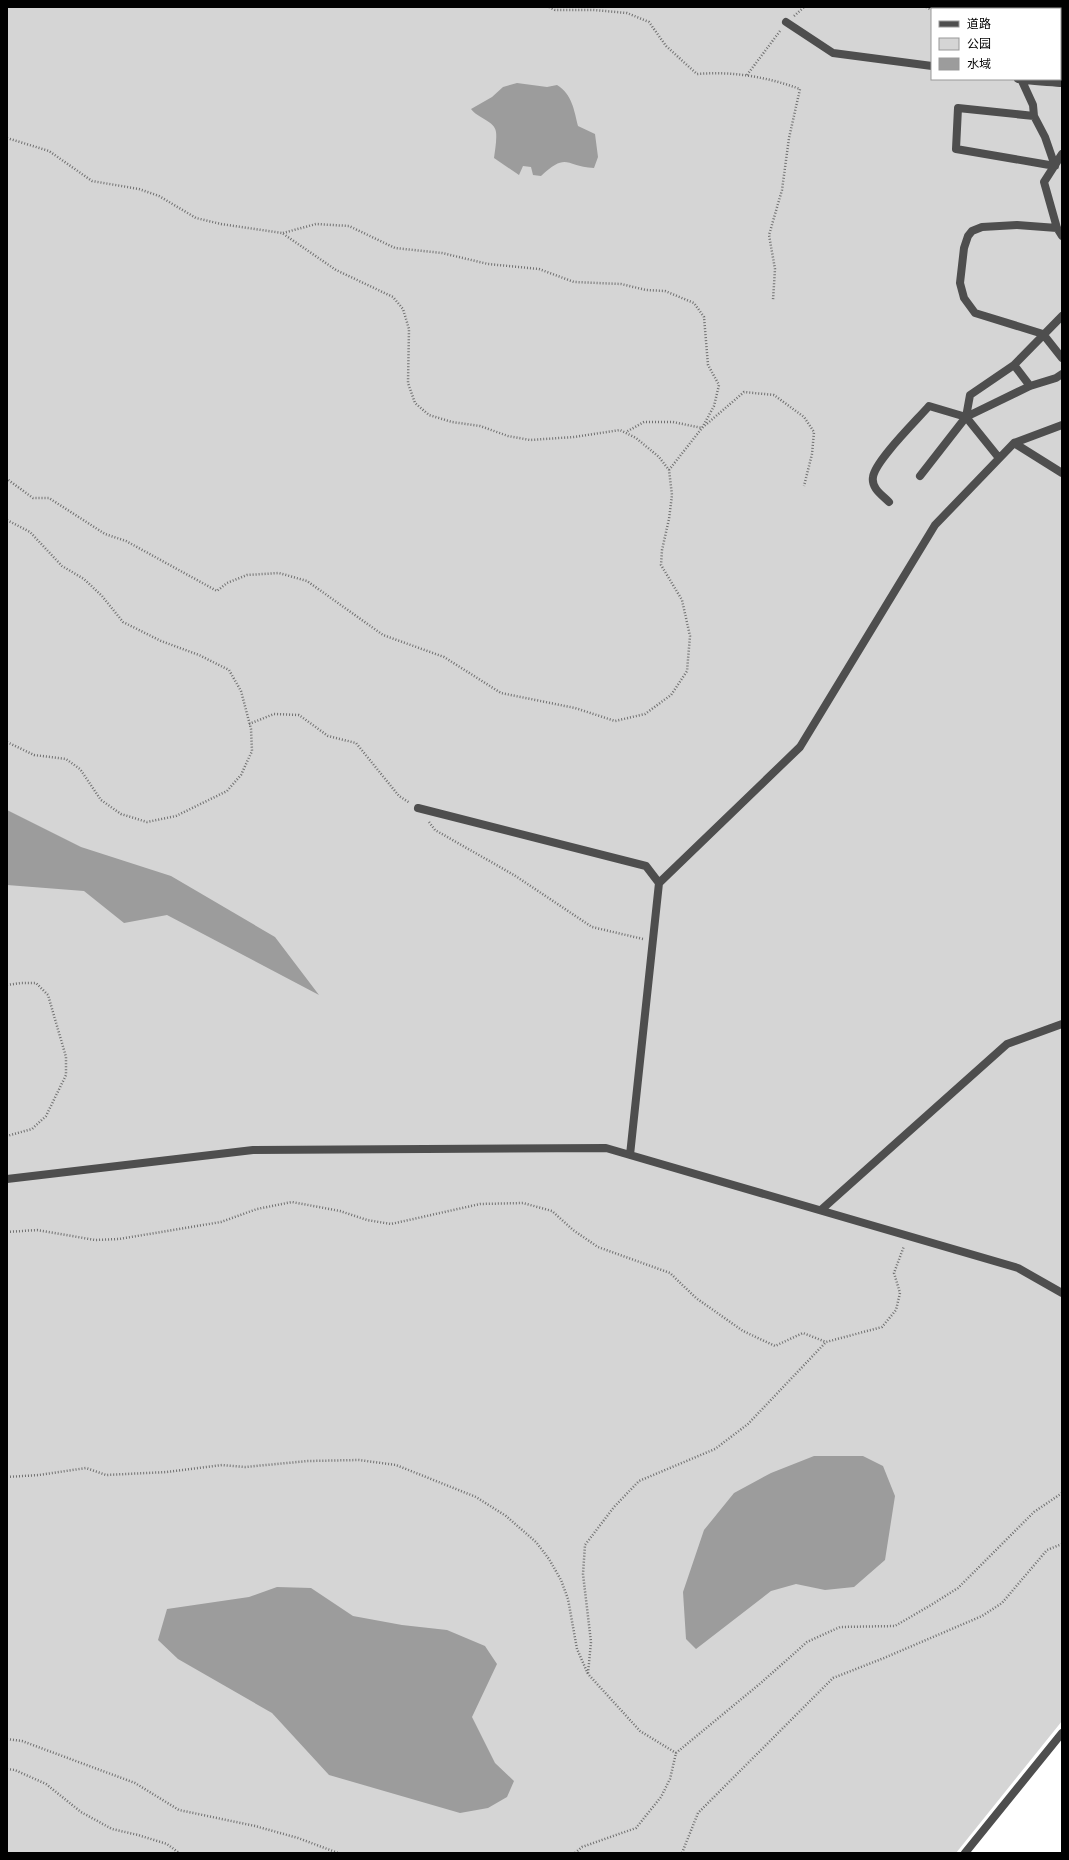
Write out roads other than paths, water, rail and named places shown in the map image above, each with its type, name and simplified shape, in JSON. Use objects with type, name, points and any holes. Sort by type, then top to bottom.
[{"type":"street","points":[[786,22],[833,53],[931,66]]},
{"type":"street","points":[[1055,166],[1045,137],[1034,116],[1033,105],[1020,80],[1062,83]]},
{"type":"street","points":[[1034,116],[958,108],[956,149],[1055,166]]},
{"type":"street","points":[[1062,154],[1044,182],[1057,228],[1062,236]]},
{"type":"street","points":[[1057,228],[1017,226],[982,227],[972,231],[968,236],[960,266],[960,282],[964,298],[975,313],[1043,334],[1062,358]]},
{"type":"street","points":[[966,417],[970,395],[1014,365],[1062,316]]},
{"type":"street","points":[[1014,365],[1030,386]]},
{"type":"street","points":[[920,476],[966,417],[1030,386],[1056,378],[1062,374]]},
{"type":"street","points":[[889,502],[875,488],[873,477],[879,463],[929,406],[966,417],[999,458]]},
{"type":"street","points":[[630,1155],[659,883],[800,747],[935,525],[1014,443],[1062,424]]},
{"type":"street","points":[[1014,443],[1062,473]]},
{"type":"street","points":[[418,808],[646,866],[659,883]]},
{"type":"street","points":[[821,1210],[1006,1044],[1062,1024]]},
{"type":"street","points":[[7,1179],[253,1150],[606,1148],[1018,1268],[1062,1293]]},
{"type":"street","points":[[966,1853],[1062,1733]]},
{"type":"water","points":[[517,83],[547,87],[557,85],[566,93],[572,103],[578,126],[595,134],[598,157],[594,168],[562,162],[550,168],[541,176],[533,175],[531,167],[523,166],[519,175],[494,158],[496,138],[495,128],[471,109],[492,97],[503,87]]},
{"type":"water","points":[[7,810],[81,847],[171,876],[275,937],[319,995],[167,915],[124,923],[84,891],[7,885]]},
{"type":"water","points":[[814,1456],[863,1456],[883,1466],[895,1496],[885,1560],[854,1587],[825,1590],[796,1584],[771,1591],[696,1649],[686,1639],[683,1592],[704,1530],[734,1493],[771,1473]]},
{"type":"water","points":[[277,1587],[311,1588],[353,1616],[402,1625],[447,1630],[485,1646],[497,1664],[472,1717],[495,1763],[514,1781],[507,1797],[488,1808],[460,1813],[329,1775],[272,1713],[178,1659],[158,1640],[167,1609],[249,1597]]}]
